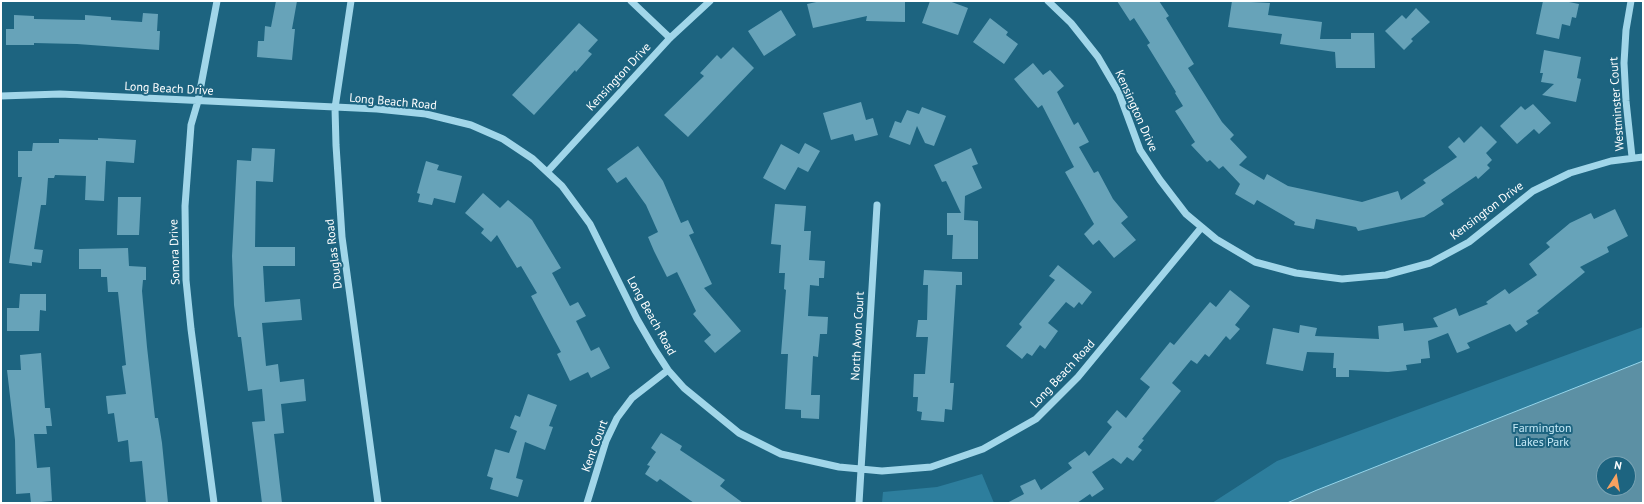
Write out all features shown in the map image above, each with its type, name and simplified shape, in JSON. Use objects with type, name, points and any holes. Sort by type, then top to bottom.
[{"type":"street","name":"Sonora Drive","points":[[214,503],[196,377],[186,280],[185,206],[191,125],[198,101],[216,1]]},
{"type":"street","name":"Douglas Road","points":[[351,1],[335,108],[342,237],[378,503]]},
{"type":"street","points":[[631,1],[670,38]]},
{"type":"street","name":"Kensington Drive","points":[[548,171],[670,38],[710,1]]},
{"type":"street","name":"Kensington Drive","points":[[1048,1],[1058,4],[1098,57],[1119,93],[1140,150],[1160,180],[1186,214],[1200,228],[1255,262],[1296,274],[1342,279],[1386,275],[1430,263],[1469,242],[1533,191],[1570,173],[1611,161],[1632,157],[1643,157]]},
{"type":"street","name":"Westminster Court","points":[[1631,1],[1626,30],[1624,63],[1632,157]]},
{"type":"street","name":"Long Beach Drive","points":[[1,96],[60,94],[300,105],[335,108]]},
{"type":"street","name":"Long Beach Road","points":[[335,108],[378,109],[426,114],[471,125],[503,140],[533,158],[562,186],[590,224],[638,319],[668,370],[684,388],[739,433],[781,454],[838,467],[882,471],[931,467],[983,449],[1036,419],[1078,377],[1200,228]]},
{"type":"street","name":"North Avon Court","points":[[859,503],[877,205]]},
{"type":"street","name":"Kent Court","points":[[587,503],[606,441],[617,418],[632,398],[668,370]]},
{"type":"green space","name":"Farmington Lakes Park","points":[[1643,327],[1643,503],[1212,503],[1277,461]]},
{"type":"green space","points":[[982,474],[994,503],[882,503],[883,492],[937,487]]},
{"type":"shaded area","points":[[1643,361],[1643,503],[1287,503],[1317,490]]},
{"type":"building","points":[[276,1],[297,1],[292,29],[295,29],[292,60],[257,57],[258,41],[264,41],[265,26],[271,27]]},
{"type":"building","points":[[821,1],[905,1],[905,22],[866,21],[867,16],[813,28],[807,4]]},
{"type":"building","points":[[930,1],[949,1],[968,8],[958,35],[922,23]]},
{"type":"building","points":[[1117,1],[1159,1],[1169,16],[1166,18],[1194,64],[1188,68],[1222,122],[1234,135],[1230,139],[1247,157],[1239,165],[1264,180],[1267,174],[1288,186],[1362,202],[1398,191],[1401,200],[1426,183],[1423,180],[1457,157],[1448,147],[1459,137],[1464,143],[1481,126],[1497,142],[1486,153],[1492,160],[1487,165],[1490,168],[1478,179],[1476,176],[1441,200],[1444,204],[1424,217],[1358,231],[1356,227],[1316,219],[1314,229],[1294,225],[1295,222],[1257,200],[1254,205],[1235,194],[1240,184],[1223,166],[1219,169],[1210,160],[1207,162],[1191,145],[1195,142],[1175,111],[1183,106],[1175,93],[1176,92],[1147,45],[1150,43],[1134,18],[1130,21]]},
{"type":"building","points":[[1232,1],[1270,3],[1268,15],[1322,22],[1320,39],[1351,39],[1351,33],[1374,33],[1375,68],[1336,68],[1335,52],[1280,44],[1282,34],[1228,27]]},
{"type":"building","points":[[1543,1],[1564,1],[1579,4],[1576,18],[1572,17],[1570,26],[1562,24],[1559,39],[1536,34]]},
{"type":"building","points":[[1416,8],[1430,22],[1411,39],[1413,41],[1404,50],[1385,31],[1402,15],[1406,19]]},
{"type":"building","points":[[781,10],[796,35],[764,56],[748,31]]},
{"type":"building","points":[[143,13],[158,14],[157,31],[160,31],[159,50],[77,44],[34,43],[34,45],[6,45],[6,29],[14,29],[14,15],[34,16],[34,19],[85,20],[85,15],[111,17],[111,20],[142,22]]},
{"type":"building","points":[[990,18],[1008,32],[1006,35],[1018,44],[1004,64],[973,42]]},
{"type":"building","points":[[579,23],[598,40],[588,51],[592,54],[576,72],[575,70],[534,115],[512,95]]},
{"type":"building","points":[[733,47],[754,68],[688,137],[664,115],[704,76],[700,73],[717,55],[721,59]]},
{"type":"building","points":[[1544,50],[1581,57],[1577,78],[1581,79],[1576,102],[1542,95],[1554,84],[1541,82],[1543,73],[1540,73]]},
{"type":"building","points":[[1033,63],[1043,75],[1050,70],[1064,86],[1057,92],[1074,125],[1078,122],[1089,142],[1079,147],[1094,173],[1098,171],[1113,199],[1128,217],[1121,223],[1136,240],[1114,258],[1099,240],[1093,245],[1084,234],[1094,224],[1065,172],[1074,167],[1042,105],[1038,108],[1014,79]]},
{"type":"building","points":[[861,102],[866,120],[873,118],[878,135],[855,141],[853,134],[831,140],[823,113]]},
{"type":"building","points":[[1533,104],[1551,123],[1539,134],[1534,129],[1517,144],[1500,126],[1521,106],[1525,110]]},
{"type":"building","points":[[922,107],[946,116],[934,146],[925,143],[917,126],[910,145],[889,137],[895,121],[901,123],[907,110],[919,114]]},
{"type":"building","points":[[98,138],[136,140],[134,163],[106,161],[104,201],[85,200],[86,176],[55,175],[54,178],[48,178],[46,205],[41,205],[34,249],[43,250],[41,263],[32,262],[32,266],[9,263],[22,177],[18,177],[18,151],[32,151],[33,143],[59,143],[59,139],[98,140]]},
{"type":"building","points":[[805,143],[820,151],[808,172],[798,167],[785,190],[763,178],[781,144],[799,154]]},
{"type":"building","points":[[638,146],[663,181],[681,223],[688,220],[694,233],[689,235],[712,284],[704,288],[741,331],[715,353],[704,341],[711,335],[693,314],[696,311],[677,272],[667,277],[654,251],[648,237],[658,232],[646,205],[626,177],[617,183],[607,169]]},
{"type":"building","points":[[252,148],[275,149],[273,182],[256,181],[255,247],[295,247],[295,266],[263,266],[265,302],[300,299],[302,320],[262,323],[266,366],[278,364],[280,382],[304,379],[306,401],[281,404],[284,433],[274,434],[282,503],[262,503],[252,422],[265,421],[262,389],[248,391],[241,337],[238,337],[234,305],[232,256],[237,160],[251,161]]},
{"type":"building","points":[[971,148],[978,164],[972,166],[982,188],[965,196],[964,220],[978,221],[978,259],[952,259],[953,235],[947,235],[947,213],[961,213],[946,181],[942,182],[934,165]]},
{"type":"building","points":[[426,161],[439,165],[437,170],[462,176],[455,203],[434,198],[432,205],[418,202],[420,194],[417,193]]},
{"type":"building","points":[[483,193],[500,208],[508,200],[532,220],[561,268],[552,273],[570,306],[578,302],[586,316],[576,321],[591,351],[599,347],[610,368],[591,378],[588,372],[570,381],[557,354],[561,352],[531,296],[537,293],[521,266],[517,268],[497,235],[491,242],[481,233],[484,229],[465,213]]},
{"type":"building","points":[[118,197],[141,197],[139,235],[117,235]]},
{"type":"building","points":[[775,204],[806,206],[804,231],[811,231],[809,260],[825,261],[824,278],[819,278],[819,286],[810,285],[808,316],[828,317],[827,334],[820,334],[818,357],[813,356],[811,395],[820,395],[819,419],[801,418],[801,410],[785,409],[788,354],[781,354],[786,290],[784,289],[785,273],[779,273],[781,245],[771,244]]},
{"type":"building","points":[[1615,209],[1628,236],[1607,247],[1609,252],[1580,267],[1585,272],[1537,311],[1539,313],[1526,321],[1528,324],[1516,332],[1510,324],[1467,343],[1470,348],[1457,353],[1448,333],[1428,341],[1430,358],[1421,359],[1421,363],[1406,365],[1407,370],[1388,372],[1349,370],[1349,377],[1336,377],[1336,368],[1333,368],[1334,353],[1307,352],[1303,371],[1266,364],[1273,328],[1299,333],[1300,325],[1317,328],[1315,336],[1379,339],[1378,326],[1403,323],[1404,331],[1438,327],[1433,318],[1456,308],[1459,316],[1488,304],[1486,302],[1505,289],[1509,294],[1537,275],[1529,264],[1550,247],[1546,243],[1570,223],[1591,213],[1594,219]]},
{"type":"building","points":[[128,248],[129,266],[146,267],[146,280],[143,280],[142,291],[147,347],[155,418],[158,418],[162,443],[168,503],[146,503],[142,461],[130,462],[128,440],[118,442],[114,413],[108,414],[106,396],[126,394],[122,366],[126,365],[118,292],[108,292],[107,277],[101,277],[101,269],[79,269],[79,249]]},
{"type":"building","points":[[1058,265],[1092,292],[1082,305],[1079,302],[1074,308],[1066,302],[1048,323],[1058,331],[1045,349],[1040,345],[1032,356],[1027,353],[1022,359],[1006,346],[1022,327],[1019,324],[1055,280],[1049,276]]},
{"type":"building","points":[[924,270],[962,272],[962,285],[956,285],[950,383],[954,383],[952,410],[945,409],[944,422],[921,420],[922,412],[917,411],[918,397],[913,397],[914,374],[925,374],[928,337],[916,337],[918,320],[927,320],[928,285],[923,285]]},
{"type":"building","points":[[1230,290],[1250,306],[1235,325],[1240,329],[1230,340],[1226,336],[1209,357],[1205,354],[1197,364],[1191,360],[1172,383],[1181,391],[1142,439],[1144,440],[1138,447],[1142,450],[1133,461],[1127,457],[1121,464],[1113,458],[1092,472],[1104,489],[1092,497],[1090,494],[1077,503],[1007,503],[1024,494],[1020,486],[1035,479],[1041,490],[1072,468],[1068,463],[1085,451],[1089,456],[1112,427],[1107,422],[1117,410],[1126,418],[1150,387],[1140,379],[1170,342],[1174,345],[1210,302],[1216,307]]},
{"type":"building","points":[[20,294],[46,294],[46,311],[40,310],[39,331],[7,331],[7,308],[19,308]]},
{"type":"building","points":[[41,353],[45,408],[50,408],[52,426],[46,426],[47,434],[34,434],[37,468],[50,467],[52,501],[31,503],[30,493],[16,494],[15,440],[7,370],[21,370],[20,355]]},
{"type":"building","points":[[528,394],[557,405],[549,426],[553,427],[545,450],[525,442],[516,478],[523,480],[518,497],[490,489],[493,478],[487,476],[495,449],[509,453],[517,431],[510,428],[515,415],[520,417]]},
{"type":"building","points":[[661,433],[682,446],[680,450],[725,480],[720,486],[743,503],[694,503],[660,479],[657,482],[645,474],[650,466],[647,465],[656,452],[651,448]]}]
